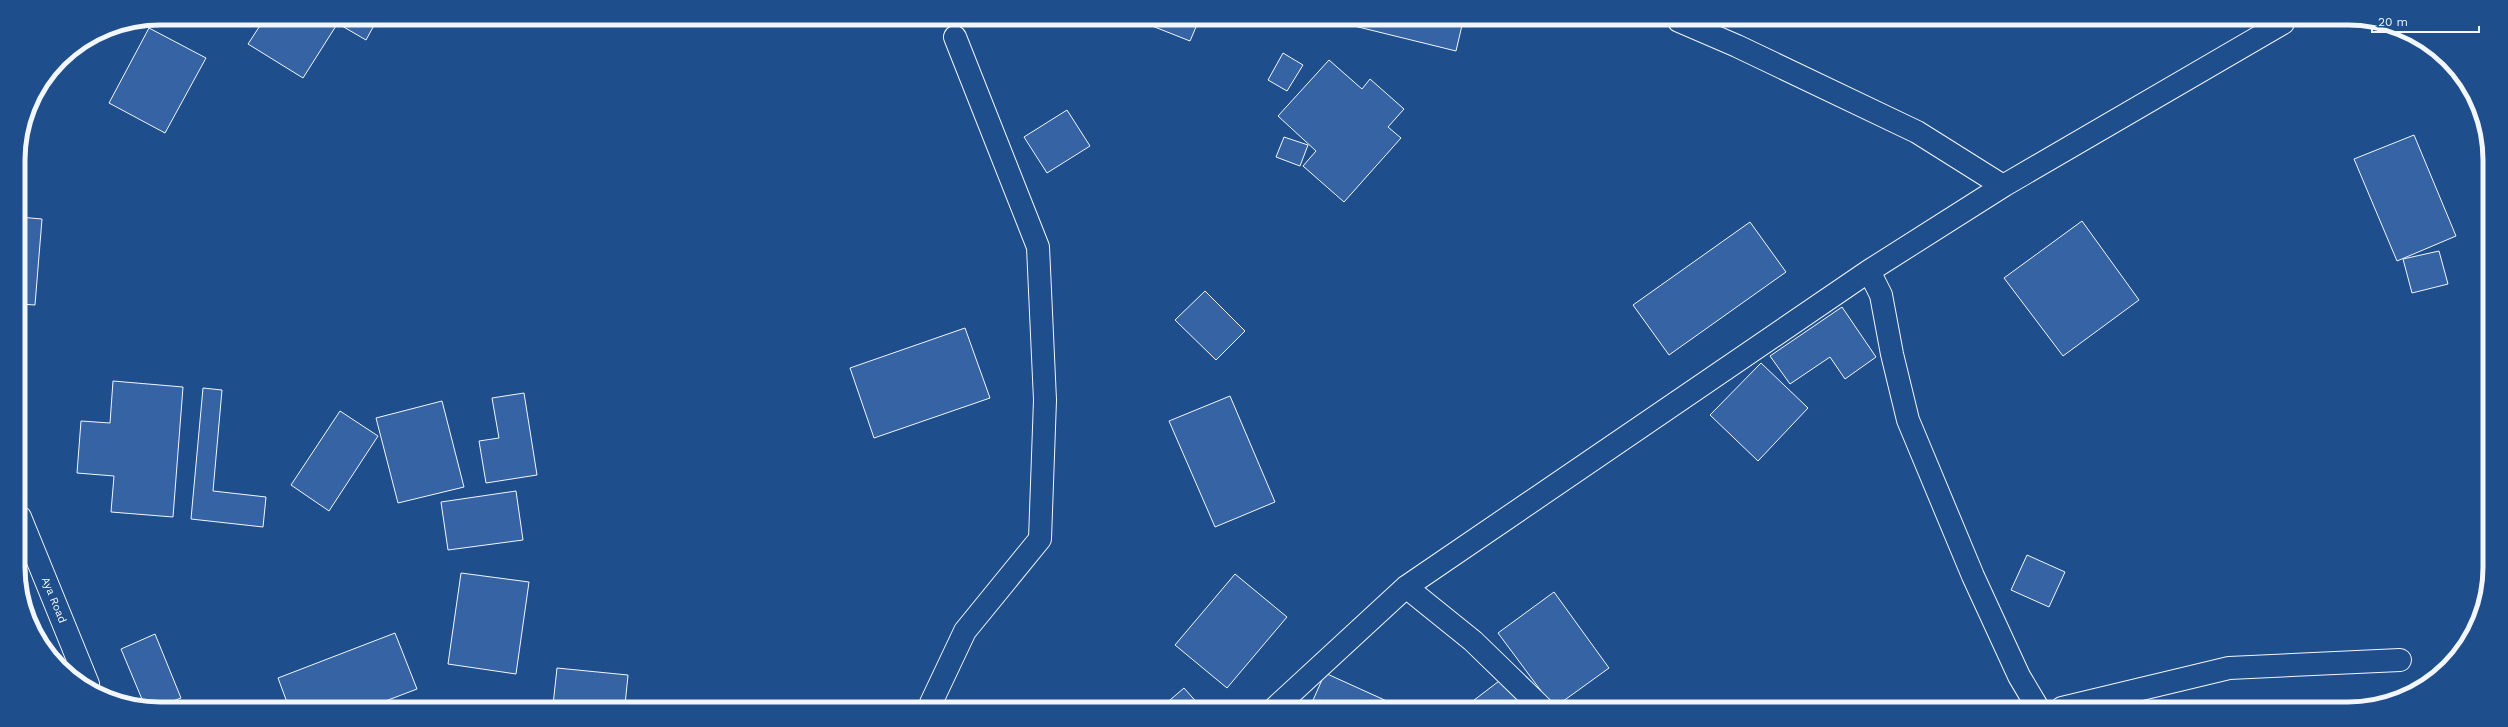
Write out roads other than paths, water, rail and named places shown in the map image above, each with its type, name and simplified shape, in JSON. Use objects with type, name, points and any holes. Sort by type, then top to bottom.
[{"type":"street","points":[[1688,25],[1737,46],[1918,132],[2003,186]]},
{"type":"street","points":[[1280,702],[1406,587],[1869,271],[2003,186],[2280,25]]},
{"type":"street","points":[[931,702],[965,631],[1040,539],[1045,400],[1038,247],[955,37]]},
{"type":"street","points":[[1869,271],[1881,295],[1892,354],[1908,420],[1973,576],[2019,676],[2034,702]]},
{"type":"street","name":"Aya Road","points":[[25,529],[86,679]]},
{"type":"street","points":[[1406,587],[1473,641],[1536,702]]},
{"type":"street","points":[[2087,702],[2229,668],[2400,660]]}]
